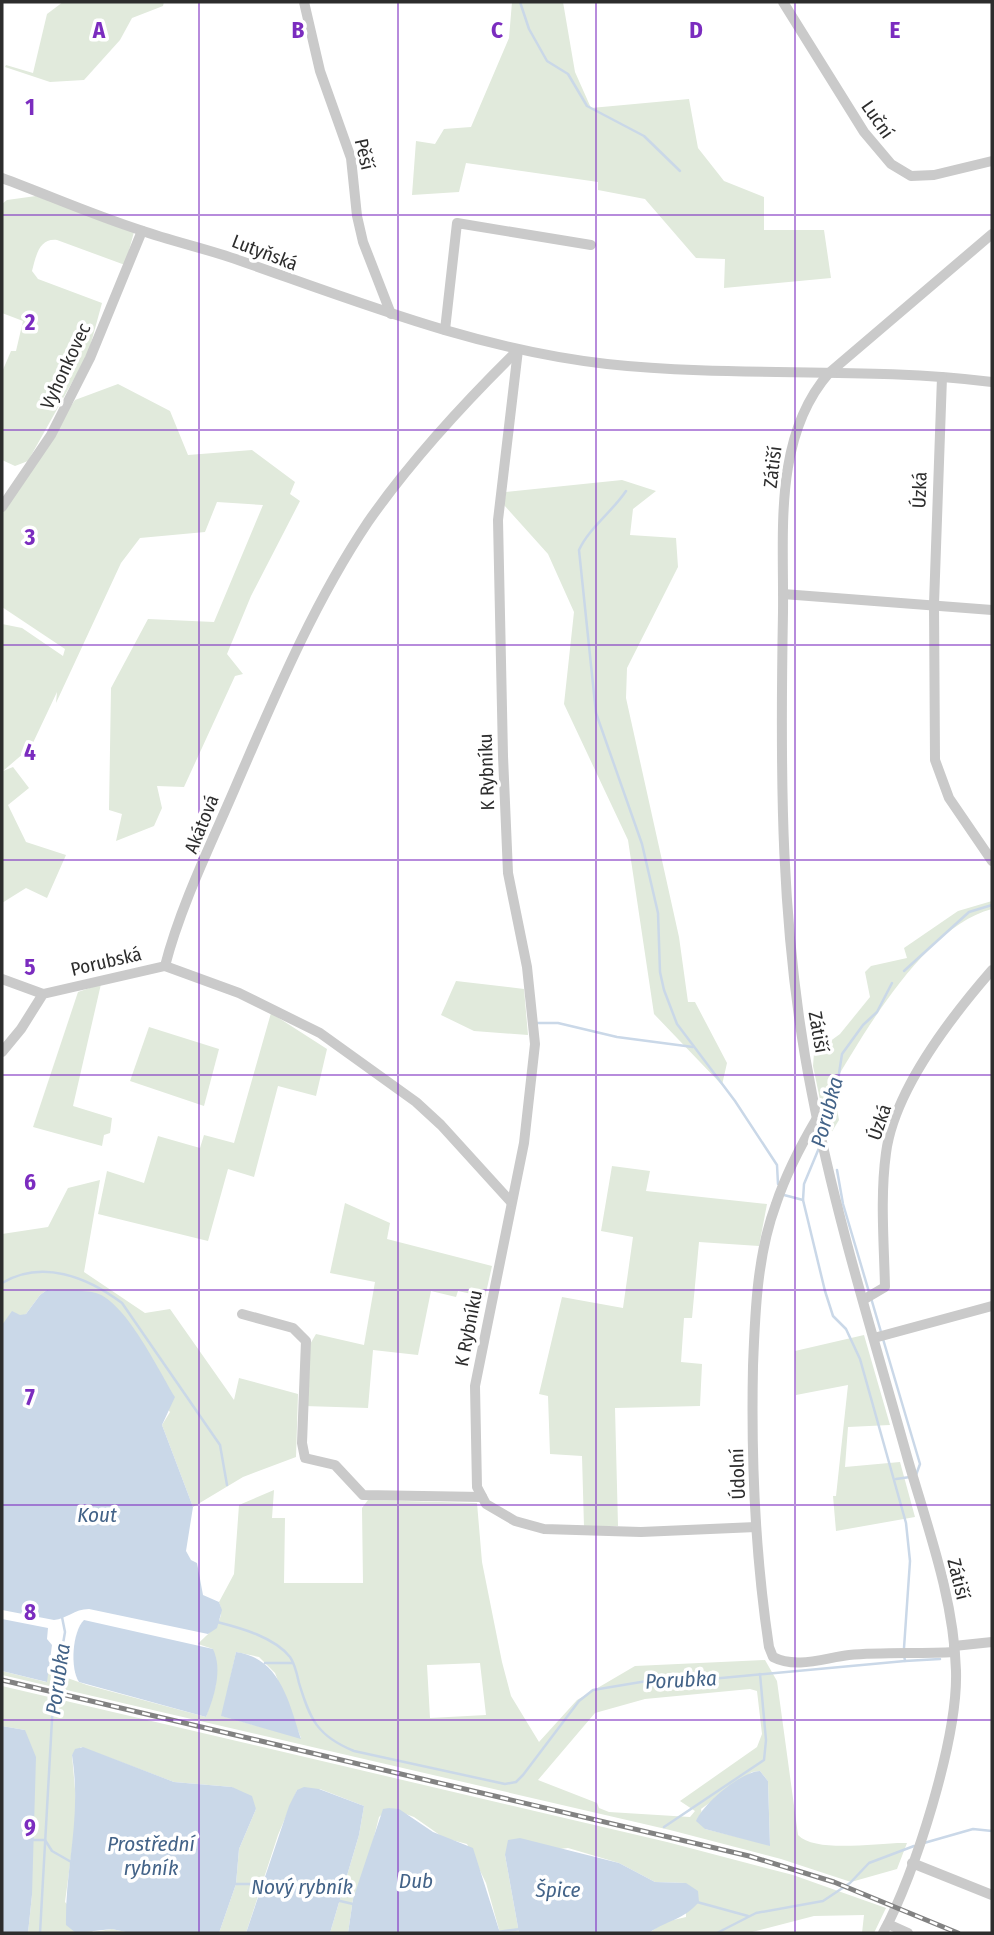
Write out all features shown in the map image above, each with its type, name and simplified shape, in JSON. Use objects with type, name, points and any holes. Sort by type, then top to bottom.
[{"type":"street","name":"Pěší","points":[[304,2],[320,71],[351,158],[357,216],[363,242],[391,314]]},
{"type":"street","name":"Luční","points":[[783,2],[864,132],[891,164],[911,176],[934,175],[992,161]]},
{"type":"street","name":"Lutyňská","points":[[2,178],[142,231],[194,244],[391,314],[518,350]]},
{"type":"street","points":[[444,330],[457,223],[591,245]]},
{"type":"street","name":"Vyhonkovec","points":[[2,507],[51,435],[90,358],[142,231]]},
{"type":"street","name":"Zátiší","points":[[885,1929],[912,1863],[953,1723],[956,1671],[948,1602],[835,1202],[796,1002],[783,884],[780,772],[783,594],[790,451],[801,413],[813,392],[829,373],[992,234]]},
{"type":"street","points":[[518,350],[606,364],[706,371],[942,377],[992,382]]},
{"type":"street","name":"Akátová","points":[[164,966],[220,823],[270,708],[306,632],[368,523],[423,449],[518,350]]},
{"type":"street","name":"K Rybníku","points":[[482,1497],[477,1487],[474,1460],[475,1386],[524,1143],[535,1044],[527,967],[508,873],[502,728],[498,520],[518,350]]},
{"type":"street","name":"Úzká","points":[[942,377],[934,604],[936,760],[949,799],[992,861]]},
{"type":"street","points":[[783,594],[992,610]]},
{"type":"street","points":[[164,966],[239,993],[320,1033],[416,1102],[441,1125],[511,1202]]},
{"type":"street","name":"Porubská","points":[[44,994],[164,966]]},
{"type":"street","name":"Úzká","points":[[863,1300],[885,1287],[883,1225],[886,1153],[894,1122],[937,1039],[992,970]]},
{"type":"street","points":[[2,979],[44,994],[2,1052]]},
{"type":"street","name":"Údolní","points":[[817,1118],[799,1150],[775,1205],[761,1263],[754,1332],[752,1407],[756,1527],[767,1630],[773,1657],[783,1662],[800,1663],[850,1655],[954,1649]]},
{"type":"street","points":[[874,1338],[992,1306]]},
{"type":"street","points":[[242,1314],[293,1328],[306,1340],[302,1443],[305,1458],[335,1465],[363,1495],[482,1497],[486,1504],[515,1521],[544,1529],[641,1532],[756,1527]]},
{"type":"street","points":[[954,1649],[992,1642]]},
{"type":"street","points":[[912,1863],[992,1895]]},
{"type":"street","points":[[885,1929],[908,1933]]},
{"type":"shaded area","points":[[63,2],[164,2],[163,6],[132,18],[120,40],[84,80],[50,82],[5,67],[6,65],[33,73],[47,14]]},
{"type":"shaded area","points":[[512,2],[563,2],[575,72],[591,108],[689,99],[698,148],[724,181],[764,197],[764,230],[824,230],[831,278],[724,288],[725,259],[696,258],[645,199],[598,190],[598,182],[466,163],[459,192],[412,195],[416,141],[435,144],[444,129],[471,127],[509,38]]},
{"type":"shaded area","points":[[36,196],[134,232],[125,265],[57,240],[46,242],[39,249],[32,271],[38,279],[102,303],[88,354],[28,461],[15,466],[2,460],[2,372],[11,351],[16,351],[23,321],[2,313],[2,204],[7,200]]},
{"type":"shaded area","points":[[118,384],[170,411],[188,455],[252,450],[295,482],[290,494],[300,501],[251,596],[227,654],[243,674],[235,676],[184,787],[157,786],[162,808],[154,826],[116,841],[122,814],[109,810],[111,688],[148,619],[214,622],[263,505],[217,502],[205,532],[140,538],[121,563],[56,703],[57,692],[31,747],[3,771],[13,767],[29,788],[8,805],[26,842],[66,855],[47,898],[26,888],[2,903],[2,624],[22,628],[63,656],[65,649],[2,607],[2,507],[75,400]]},
{"type":"shaded area","points":[[622,480],[656,491],[633,509],[630,535],[676,538],[678,567],[627,668],[626,698],[679,937],[688,1002],[695,1002],[727,1063],[722,1085],[654,1014],[628,840],[564,704],[574,612],[548,554],[504,505],[506,492]]},
{"type":"shaded area","points":[[992,901],[992,909],[968,919],[921,957],[880,1009],[833,1085],[839,1120],[828,1138],[813,1066],[814,1053],[840,1034],[870,997],[865,972],[871,966],[907,958],[904,948],[958,911]]},
{"type":"shaded area","points":[[456,981],[524,989],[528,1035],[474,1031],[441,1015]]},
{"type":"shaded area","points":[[101,984],[73,1106],[112,1118],[110,1133],[104,1135],[102,1146],[33,1127],[78,992]]},
{"type":"shaded area","points":[[271,1013],[327,1049],[316,1096],[278,1086],[254,1177],[228,1169],[208,1241],[98,1214],[107,1171],[144,1183],[158,1136],[200,1148],[204,1135],[234,1143]]},
{"type":"shaded area","points":[[149,1027],[219,1049],[204,1106],[130,1081]]},
{"type":"shaded area","points":[[612,1166],[650,1171],[646,1191],[767,1204],[759,1246],[699,1242],[692,1318],[684,1318],[681,1362],[702,1364],[700,1406],[615,1408],[618,1526],[584,1527],[582,1456],[550,1454],[548,1396],[539,1394],[562,1297],[623,1308],[633,1237],[601,1231]]},
{"type":"shaded area","points":[[100,1180],[84,1272],[145,1313],[170,1309],[234,1400],[239,1378],[298,1394],[296,1457],[243,1477],[193,1507],[162,1425],[170,1412],[63,1292],[47,1290],[26,1314],[2,1325],[2,1234],[48,1227],[68,1188]]},
{"type":"shaded area","points":[[345,1203],[390,1223],[387,1239],[492,1266],[485,1297],[458,1291],[456,1297],[431,1291],[418,1355],[373,1350],[368,1408],[304,1406],[309,1346],[316,1334],[364,1345],[375,1282],[330,1273]]},
{"type":"shaded area","points":[[864,1335],[890,1425],[848,1427],[845,1467],[900,1462],[915,1517],[836,1531],[833,1496],[836,1496],[848,1385],[796,1395],[795,1351]]},
{"type":"shaded area","points":[[274,1490],[272,1518],[285,1518],[284,1583],[363,1583],[362,1508],[368,1500],[477,1503],[482,1562],[502,1662],[511,1696],[539,1742],[577,1700],[635,1666],[765,1660],[777,1681],[798,1835],[807,1841],[833,1846],[907,1843],[897,1869],[851,1882],[781,1859],[670,1830],[2,1675],[2,1671],[46,1682],[48,1671],[87,1685],[206,1717],[216,1684],[213,1649],[198,1644],[219,1621],[219,1602],[234,1574],[239,1505]],"holes":[[[236,1652],[259,1657],[275,1673],[301,1738],[222,1716]],[[480,1663],[486,1715],[430,1718],[427,1665]],[[750,1689],[757,1691],[762,1734],[757,1747],[680,1801],[695,1811],[690,1817],[609,1812],[599,1808],[597,1803],[538,1780],[595,1713],[645,1699]],[[760,1771],[768,1781],[770,1845],[705,1829],[701,1809],[752,1772]]]},
{"type":"shaded area","points":[[2,1686],[667,1842],[793,1875],[886,1908],[874,1933],[862,1933],[864,1915],[814,1916],[748,1933],[649,1933],[665,1922],[686,1917],[686,1883],[655,1882],[619,1863],[568,1848],[505,1855],[519,1933],[500,1933],[486,1883],[467,1844],[444,1838],[414,1817],[389,1808],[379,1817],[369,1857],[353,1899],[348,1933],[330,1933],[359,1835],[364,1806],[320,1789],[297,1790],[278,1835],[246,1933],[219,1933],[236,1884],[239,1849],[256,1809],[232,1787],[174,1782],[81,1747],[72,1755],[77,1812],[65,1902],[93,1932],[112,1929],[130,1933],[28,1933],[32,1895],[25,1730],[2,1726]]},
{"type":"water","name":"Kout","points":[[47,1290],[96,1293],[119,1309],[141,1339],[175,1397],[162,1425],[193,1507],[186,1551],[191,1560],[197,1563],[203,1595],[219,1602],[222,1610],[217,1628],[208,1634],[89,1609],[54,1620],[2,1610],[2,1325],[12,1311],[20,1315],[26,1314]]},
{"type":"water","points":[[2,1619],[48,1628],[47,1639],[52,1645],[47,1682],[2,1671]]},
{"type":"water","points":[[84,1620],[213,1649],[217,1674],[206,1717],[79,1682],[74,1669],[74,1651],[77,1633]]},
{"type":"water","points":[[236,1652],[251,1656],[273,1672],[287,1697],[301,1739],[221,1716]]},
{"type":"water","points":[[2,1726],[25,1730],[36,1757],[32,1895],[28,1933],[2,1933]]},
{"type":"water","name":"Prostřední rybník","points":[[83,1747],[174,1782],[232,1787],[252,1796],[256,1809],[239,1849],[236,1884],[219,1933],[130,1933],[112,1929],[76,1933],[66,1925],[75,1800],[72,1755],[75,1749]]},
{"type":"water","points":[[760,1771],[768,1781],[770,1846],[705,1829],[696,1821],[706,1806],[723,1790],[743,1777]]},
{"type":"water","name":"Nový rybník","points":[[304,1787],[319,1789],[364,1806],[359,1835],[330,1933],[246,1933],[289,1806],[297,1790]]},
{"type":"water","name":"Dub","points":[[383,1809],[399,1809],[433,1832],[473,1848],[500,1933],[348,1933],[353,1899]]},
{"type":"water","name":"Špice","points":[[520,1838],[619,1863],[655,1882],[686,1883],[698,1891],[699,1902],[687,1913],[649,1933],[519,1933],[505,1855],[508,1840]]},
{"type":"waterway","points":[[520,2],[529,29],[547,61],[568,74],[587,106],[644,136],[680,171]]},
{"type":"waterway","points":[[626,491],[589,534],[579,550],[596,713],[642,844],[658,913],[660,972],[677,1024],[735,1101],[777,1165],[778,1184]]},
{"type":"waterway","name":"Porubka","points":[[904,971],[969,912],[992,905]]},
{"type":"waterway","name":"Porubka","points":[[824,1136],[834,1106],[842,1054],[863,1025],[877,1012],[892,983]]},
{"type":"waterway","points":[[538,1023],[558,1023],[617,1037],[693,1047]]},
{"type":"waterway","name":"Porubka","points":[[819,1148],[804,1184],[803,1200],[825,1291],[833,1316],[846,1329],[860,1359],[906,1523],[910,1561],[904,1648]]},
{"type":"waterway","points":[[837,1170],[843,1204],[869,1292]]},
{"type":"waterway","points":[[784,1195],[803,1200]]},
{"type":"waterway","points":[[2,1283],[33,1272],[64,1274],[94,1286],[122,1303],[220,1445],[227,1485]]},
{"type":"waterway","points":[[871,1298],[881,1332]]},
{"type":"waterway","points":[[883,1339],[920,1464],[916,1475]]},
{"type":"waterway","points":[[896,1479],[910,1477]]},
{"type":"waterway","name":"Porubka","points":[[40,1933],[53,1702],[65,1632],[62,1617]]},
{"type":"waterway","name":"Porubka","points":[[217,1622],[256,1634],[283,1650],[293,1663],[311,1716],[323,1732],[341,1745],[354,1751],[505,1784],[516,1782],[523,1775],[579,1701],[593,1690],[659,1679],[700,1680],[905,1661],[904,1655]]},
{"type":"waterway","points":[[905,1661],[940,1659]]},
{"type":"waterway","points":[[265,1663],[293,1663]]},
{"type":"waterway","points":[[664,1827],[764,1760],[766,1740],[760,1674]]},
{"type":"waterway","points":[[924,1843],[973,1829],[992,1831]]},
{"type":"waterway","points":[[33,1840],[45,1840],[52,1851],[73,1863]]},
{"type":"waterway","points":[[717,1933],[756,1913],[823,1901],[850,1883],[869,1863],[914,1846]]},
{"type":"waterway","points":[[233,1884],[264,1884]]},
{"type":"waterway","points":[[336,1900],[353,1904]]},
{"type":"waterway","points":[[697,1902],[748,1916]]},
{"type":"waterway","points":[[497,1932],[521,1929]]},
{"type":"railway","points":[[2,1680],[749,1856],[834,1882],[958,1933]]}]
